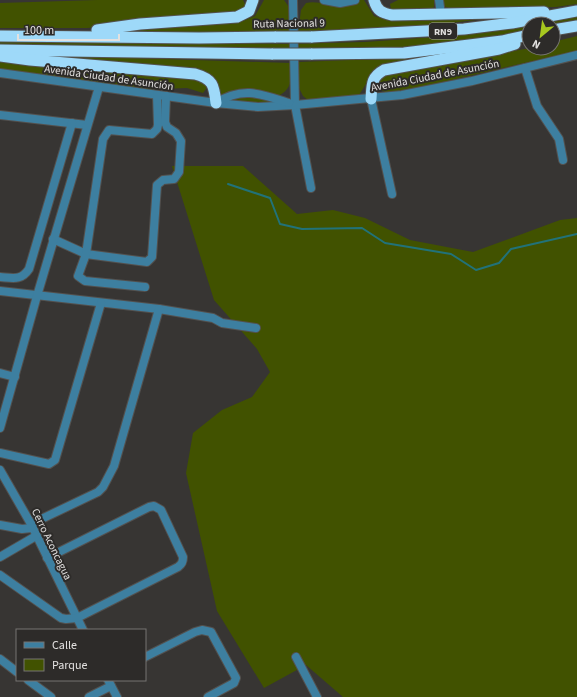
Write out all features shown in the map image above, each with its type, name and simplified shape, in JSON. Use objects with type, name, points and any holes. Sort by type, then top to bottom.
[{"type":"highway","points":[[21,36],[108,29],[140,24],[237,17],[249,11],[253,0]]},
{"type":"highway","points":[[374,0],[377,9],[382,13],[392,15],[576,11]]},
{"type":"highway","name":"Ruta Nacional 9","points":[[0,36],[199,38],[311,37],[464,29],[512,23],[576,11]]},
{"type":"highway","points":[[561,29],[572,27]]},
{"type":"highway","name":"RN9","points":[[0,50],[272,54],[404,53],[502,41],[521,37]]},
{"type":"highway","points":[[371,99],[373,82],[377,74],[384,70],[499,49],[521,42]]},
{"type":"highway","points":[[0,56],[205,76],[214,86],[216,103]]},
{"type":"street","points":[[293,0],[295,105],[312,188]]},
{"type":"street","points":[[324,0],[340,3],[355,0]]},
{"type":"street","points":[[439,0],[441,14]]},
{"type":"street","name":"Avenida Ciudad de Asunción","points":[[0,73],[216,103],[258,107],[371,99],[402,95],[472,81],[577,55]]},
{"type":"street","points":[[525,68],[537,106],[559,139],[563,160]]},
{"type":"street","points":[[0,428],[86,125],[99,87]]},
{"type":"street","name":"Avenida Ciudad de Asunción","points":[[216,103],[226,96],[233,94],[254,93],[295,105]]},
{"type":"street","points":[[145,287],[85,281],[78,276],[86,254],[103,139],[109,130],[152,134],[157,129],[158,124],[157,95]]},
{"type":"street","points":[[54,239],[86,254],[147,262],[152,257],[157,185],[163,180],[174,179],[179,172],[181,141],[176,133],[167,127],[165,122],[166,96]]},
{"type":"street","points":[[371,99],[392,194]]},
{"type":"street","points":[[0,115],[86,125]]},
{"type":"street","points":[[0,277],[21,277],[29,268],[72,123]]},
{"type":"street","points":[[0,291],[159,309],[213,318],[222,323],[256,328]]},
{"type":"street","points":[[0,453],[49,464],[55,460],[101,303]]},
{"type":"street","points":[[0,525],[22,530],[98,492],[103,487],[114,466],[159,309]]},
{"type":"street","points":[[0,373],[15,377]]},
{"type":"street","name":"Cerro Aconcagua","points":[[0,470],[32,526],[82,629]]},
{"type":"street","points":[[0,575],[66,620],[77,618],[182,564],[183,557],[161,510],[154,506],[149,507],[47,558]]},
{"type":"street","points":[[0,557],[36,536]]},
{"type":"street","points":[[146,657],[196,632],[202,630],[209,631],[214,635],[236,678],[234,683],[208,697]]},
{"type":"street","points":[[296,657],[317,697]]},
{"type":"street","points":[[0,659],[16,671]]},
{"type":"street","points":[[29,681],[52,697]]},
{"type":"street","points":[[89,697],[110,683],[117,697]]},
{"type":"green space","points":[[97,0],[243,0],[245,4],[244,11],[235,15],[87,28],[0,28],[0,3]]},
{"type":"green space","points":[[264,0],[284,0],[289,7],[290,33],[192,33],[131,31],[243,21],[255,16]]},
{"type":"green space","points":[[364,0],[374,16],[384,19],[493,18],[400,29],[298,33],[301,10],[306,3],[315,2],[340,5],[349,4]]},
{"type":"green space","points":[[398,0],[434,0],[434,7],[431,9],[395,11],[391,9],[390,4]]},
{"type":"green space","points":[[440,0],[577,0],[577,4],[556,7],[450,9],[442,5]]},
{"type":"green space","points":[[577,16],[577,23],[561,26],[561,19]]},
{"type":"green space","points":[[521,26],[521,32],[421,46],[341,51],[0,47],[0,38],[286,44],[365,42],[435,37]]},
{"type":"green space","points":[[577,36],[577,51],[561,55],[561,40]]},
{"type":"green space","points":[[498,47],[373,73],[359,95],[315,101],[308,100],[303,96],[299,88],[299,62],[400,58]]},
{"type":"green space","points":[[521,50],[521,56],[555,56],[395,92],[385,92],[376,87],[380,77],[393,71]]},
{"type":"green space","points":[[39,55],[290,63],[291,77],[287,89],[280,95],[222,96],[213,78]]},
{"type":"green space","points":[[0,61],[194,77],[206,85],[206,89],[203,93],[187,88],[136,90],[0,69]]},
{"type":"green space","points":[[256,96],[277,103],[269,105],[226,100],[235,97]]},
{"type":"green space","points":[[172,166],[243,166],[297,214],[333,210],[365,218],[410,240],[473,252],[560,220],[577,218],[577,697],[343,697],[306,665],[264,688],[217,611],[186,473],[193,433],[222,410],[252,397],[270,372],[257,349],[214,300]]},
{"type":"waterway","points":[[228,184],[270,198],[280,224],[302,229],[362,228],[385,243],[451,254],[476,270],[499,263],[511,249],[577,234]]}]
